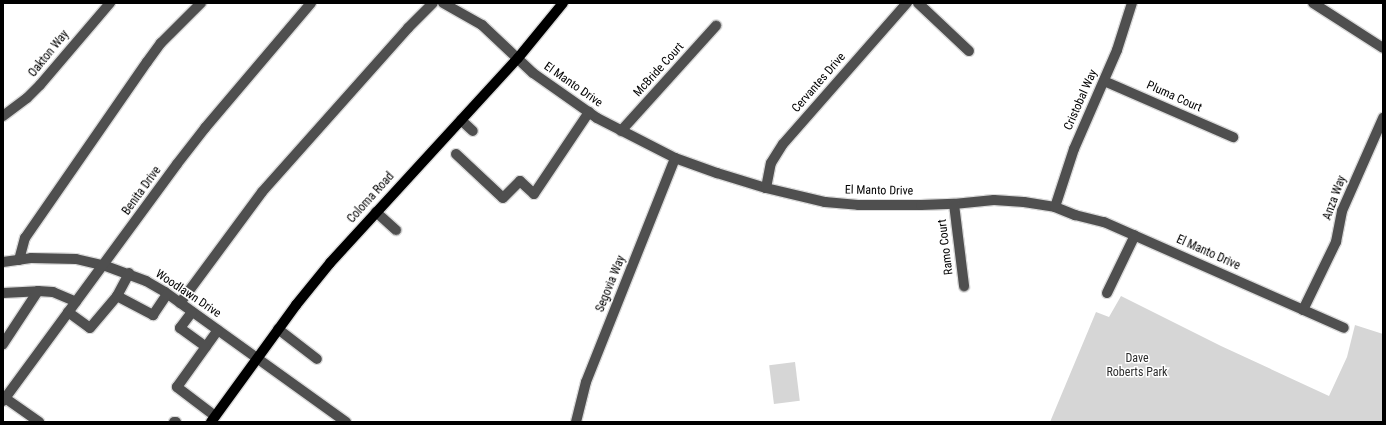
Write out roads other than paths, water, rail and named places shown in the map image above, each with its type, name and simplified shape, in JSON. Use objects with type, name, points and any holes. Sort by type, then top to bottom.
[{"type":"main road","name":"Coloma Road","points":[[213,419],[278,329],[330,263],[518,58],[563,3]]},
{"type":"street","name":"Oakton Way","points":[[3,116],[27,98],[40,85],[110,3]]},
{"type":"street","points":[[19,260],[26,238],[147,62],[161,43],[201,3]]},
{"type":"street","name":"Benita Drive","points":[[4,400],[103,264],[205,128],[311,3]]},
{"type":"street","points":[[180,303],[262,192],[408,28],[433,3]]},
{"type":"street","name":"El Manto Drive","points":[[443,3],[482,25],[539,77],[589,112],[621,131],[675,158],[766,188],[813,200],[852,204],[954,204],[994,200],[1024,202],[1055,207],[1076,215],[1104,222],[1344,328]]},
{"type":"street","name":"Cervantes Drive","points":[[766,188],[771,162],[783,144],[907,3]]},
{"type":"street","points":[[918,3],[969,51]]},
{"type":"street","name":"Cristobal Way","points":[[1055,207],[1074,150],[1117,50],[1132,3]]},
{"type":"street","points":[[1313,3],[1383,48]]},
{"type":"street","name":"McBride Court","points":[[621,131],[716,26]]},
{"type":"street","name":"Pluma Court","points":[[1104,81],[1233,137]]},
{"type":"street","points":[[456,154],[503,198],[520,181],[534,194],[589,112]]},
{"type":"street","name":"Anza Way","points":[[1303,310],[1336,242],[1342,211],[1383,118]]},
{"type":"street","points":[[461,120],[473,131]]},
{"type":"street","name":"Segovia Way","points":[[576,422],[586,382],[675,158]]},
{"type":"street","name":"Ramo Court","points":[[954,204],[964,286]]},
{"type":"street","points":[[376,212],[396,230]]},
{"type":"street","points":[[1107,293],[1135,235]]},
{"type":"street","name":"Woodlawn Drive","points":[[3,262],[54,258],[103,264],[129,273],[167,294],[346,422]]},
{"type":"street","points":[[68,312],[90,328],[117,296],[129,273]]},
{"type":"street","points":[[3,344],[38,291]]},
{"type":"street","points":[[3,293],[38,291],[54,292],[76,302]]},
{"type":"street","points":[[117,296],[153,315],[167,294]]},
{"type":"street","points":[[192,312],[180,328],[206,347]]},
{"type":"street","points":[[278,329],[317,359]]},
{"type":"street","points":[[213,419],[177,387],[218,330]]},
{"type":"street","points":[[4,400],[25,418],[39,422]]},
{"type":"park label","name":"Dave Roberts Park","points":[[1137,366]]}]
